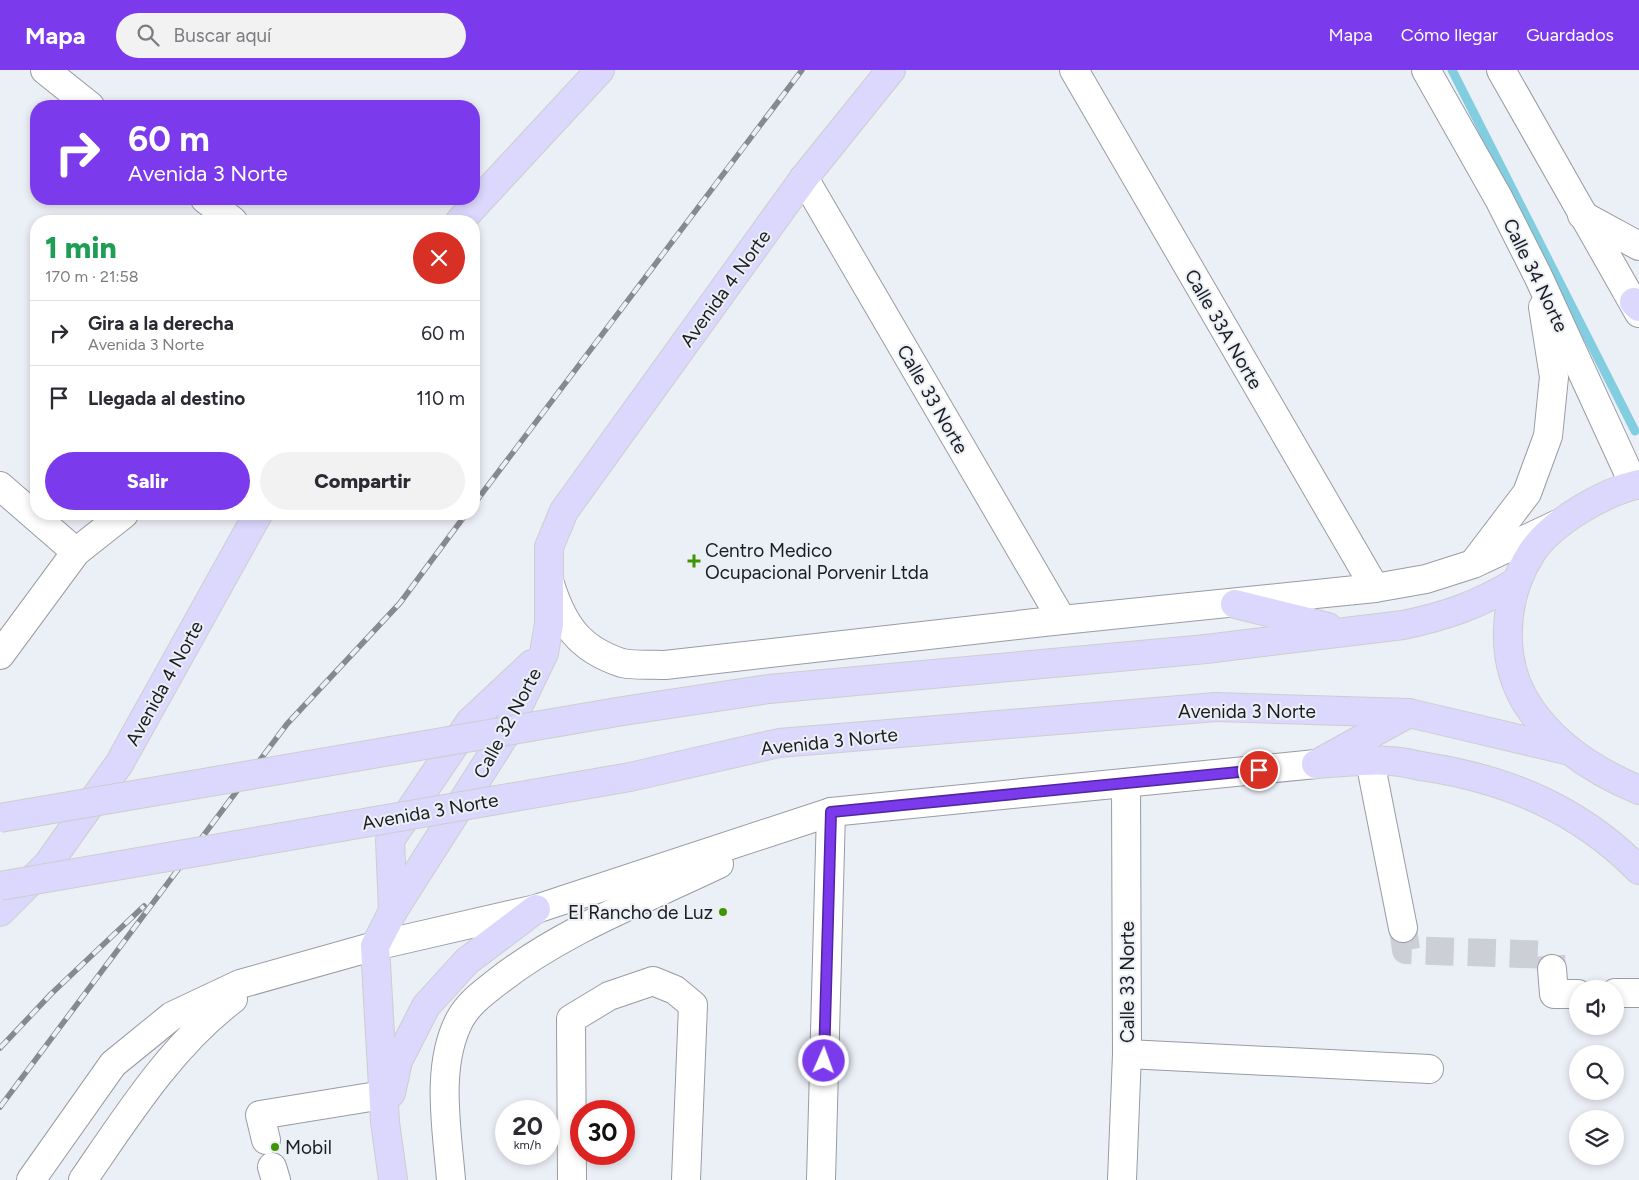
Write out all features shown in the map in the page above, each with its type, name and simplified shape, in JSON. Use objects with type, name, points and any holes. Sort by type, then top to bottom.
[{"type":"main road","points":[[480,199],[600,70]]},
{"type":"main road","name":"Avenida 4 Norte","points":[[564,511],[804,178],[891,70]]},
{"type":"main road","points":[[466,215],[475,205]]},
{"type":"main road","points":[[1636,485],[1595,502],[1562,522],[1532,552],[1516,582],[1508,613],[1508,644],[1514,675],[1531,710],[1553,736],[1585,762],[1617,781],[1639,790]]},
{"type":"main road","name":"Calle 32 Norte","points":[[375,946],[393,911],[503,738],[544,653],[549,624],[549,547],[564,511]]},
{"type":"main road","name":"Avenida 4 Norte","points":[[0,912],[30,883],[60,847],[119,764],[255,520]]},
{"type":"main road","points":[[0,818],[623,711],[769,689],[1206,649],[1344,630],[1403,625],[1431,619],[1485,601],[1516,582]]},
{"type":"main road","points":[[1235,604],[1344,630]]},
{"type":"main road","points":[[393,911],[390,840],[470,722],[544,653]]},
{"type":"main road","name":"Avenida 3 Norte","points":[[0,886],[630,777],[780,743],[1216,707],[1409,713],[1574,752]]},
{"type":"main road","points":[[1316,764],[1409,713]]},
{"type":"main road","points":[[1316,764],[1389,761],[1455,771],[1499,783],[1540,799],[1585,825],[1626,857],[1639,870]]},
{"type":"main road","points":[[385,1122],[398,1061],[426,1006],[467,961],[536,909]]},
{"type":"main road","points":[[375,946],[385,1122],[393,1180]]},
{"type":"street","points":[[46,70],[83,100]]},
{"type":"street","name":"Calle 33A Norte","points":[[1074,70],[1375,588]]},
{"type":"street","name":"Calle 34 Norte","points":[[1426,70],[1499,199],[1538,276],[1636,485]]},
{"type":"street","points":[[1501,70],[1582,215],[1637,307]]},
{"type":"street","name":"Calle 33 Norte","points":[[804,178],[1062,620]]},
{"type":"street","points":[[213,205],[225,215]]},
{"type":"street","points":[[1582,215],[1639,246]]},
{"type":"street","points":[[1473,564],[1527,493],[1548,436],[1554,377],[1538,276]]},
{"type":"street","points":[[0,486],[30,512]]},
{"type":"street","points":[[39,520],[76,552]]},
{"type":"street","points":[[0,655],[76,552],[116,520]]},
{"type":"street","points":[[548,577],[558,610],[568,626],[579,639],[595,651],[624,663],[665,664],[1375,588],[1426,579],[1473,564],[1562,522]]},
{"type":"street","points":[[1370,761],[1402,928]]},
{"type":"street","points":[[31,1180],[113,1064],[172,1016],[240,984],[375,946],[536,909],[831,812],[1316,764]]},
{"type":"street","name":"Calle 33 Norte","points":[[1122,1180],[1128,1054],[1126,784]]},
{"type":"street","points":[[451,1180],[444,1085],[452,1042],[460,1019],[472,1001],[523,962],[575,932],[831,812]]},
{"type":"street","points":[[821,1180],[831,812]]},
{"type":"street","points":[[1552,970],[1554,994],[1569,994]]},
{"type":"street","points":[[83,1180],[168,1062],[192,1034],[241,993],[284,971]]},
{"type":"street","points":[[572,1180],[572,1020],[609,996],[653,982],[675,990],[693,1005],[686,1180]]},
{"type":"street","points":[[1624,993],[1639,993]]},
{"type":"street","points":[[1128,1054],[1429,1069]]},
{"type":"street","points":[[266,1140],[260,1115],[384,1095]]},
{"type":"waterway","points":[[1452,70],[1635,431]]},
{"type":"tunnel","points":[[1403,928],[1406,950],[1551,955],[1552,969]]},
{"type":"railway","points":[[480,496],[802,70]]},
{"type":"railway","points":[[0,1107],[287,724],[400,603],[462,520]]},
{"type":"railway","points":[[0,1048],[51,994],[144,906]]},
{"type":"place","name":"Centro Medico Ocupacional Porvenir Ltda","points":[[694,561]]},
{"type":"place","name":"El Rancho de Luz","points":[[723,912]]},
{"type":"place","name":"Mobil","points":[[275,1147]]},
{"type":"route","points":[[824,1061],[831,812],[1259,770]]}]
